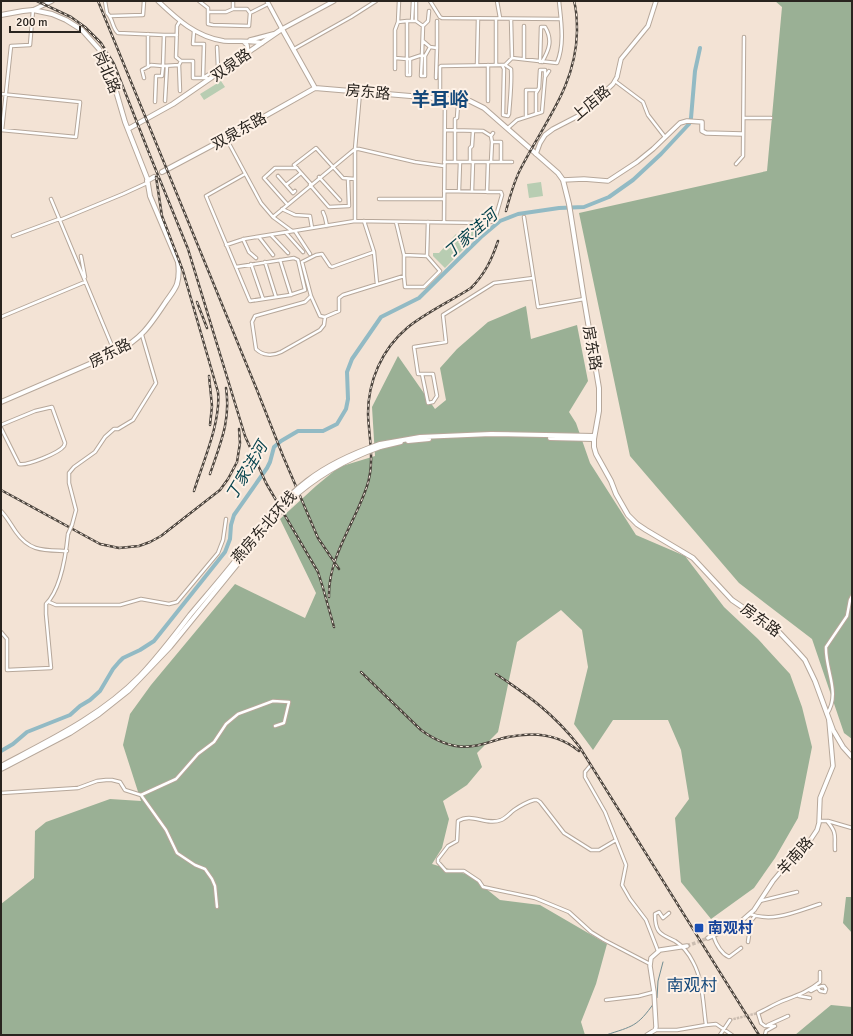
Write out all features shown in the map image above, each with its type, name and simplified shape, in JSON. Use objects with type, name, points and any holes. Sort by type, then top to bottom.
[{"type":"main road","name":"岗北路","points":[[1,16],[31,10],[52,14],[74,24],[86,34],[99,49],[113,81],[128,130]]},
{"type":"main road","name":"双泉路","points":[[128,130],[173,104],[208,80],[219,70],[248,53],[282,29]]},
{"type":"main road","points":[[282,29],[315,88]]},
{"type":"main road","name":"房东路","points":[[315,88],[445,98],[475,102],[508,128],[558,173],[563,180],[569,204],[600,388],[599,411],[594,437],[596,454],[607,472],[622,505],[628,515],[637,524],[693,558],[732,600],[779,632],[805,660],[815,681],[826,715],[843,747],[852,757]]},
{"type":"main road","name":"双泉东路","points":[[162,172],[315,88]]},
{"type":"main road","name":"房东路","points":[[1,402],[116,353],[131,345],[142,335],[177,284],[179,270],[178,262],[150,196],[147,182],[128,130]]},
{"type":"main road","points":[[147,182],[154,177]]},
{"type":"main road","name":"燕房东北环线","points":[[1,766],[69,730],[98,712],[126,689],[167,645],[254,536],[286,499],[308,480],[337,462],[350,455],[380,445],[406,441],[495,437],[594,437]]},
{"type":"main road","name":"燕房东北环线","points":[[1,769],[70,733],[99,714],[128,692],[170,647],[273,518],[288,502],[309,483],[332,468],[380,445]]},
{"type":"street","points":[[1,94],[6,94],[80,102],[77,136],[69,137],[2,130],[6,94],[11,46],[30,45],[31,10],[52,1]]},
{"type":"street","points":[[105,1],[107,13],[118,33],[177,35]]},
{"type":"street","points":[[110,16],[143,15],[144,1]]},
{"type":"street","points":[[158,1],[180,21],[194,31],[215,39],[262,43]]},
{"type":"street","points":[[200,1],[208,8],[208,12],[208,24],[249,26],[250,24],[250,13],[247,9],[233,9],[226,12],[208,12]]},
{"type":"street","points":[[233,1],[233,9]]},
{"type":"street","name":"双泉路","points":[[282,29],[334,1]]},
{"type":"street","points":[[293,49],[351,17],[376,1]]},
{"type":"street","points":[[395,69],[395,30],[398,22],[399,1]]},
{"type":"street","points":[[413,1],[414,21]]},
{"type":"street","points":[[414,21],[416,1]]},
{"type":"street","points":[[430,1],[442,18],[561,19]]},
{"type":"street","points":[[497,1],[500,18]]},
{"type":"street","points":[[440,98],[441,66],[504,65],[511,69],[512,88],[510,92],[508,116],[503,115],[504,65],[512,58],[554,64],[558,62],[562,26],[559,1]]},
{"type":"street","name":"上店路","points":[[536,154],[545,135],[580,115],[615,81],[621,59],[648,26],[656,1]]},
{"type":"street","points":[[250,13],[268,3],[282,29]]},
{"type":"street","points":[[429,11],[428,21],[423,26],[422,41],[424,55],[425,76],[421,76],[424,55],[430,47]]},
{"type":"street","points":[[477,65],[478,19]]},
{"type":"street","points":[[496,19],[496,65]]},
{"type":"street","points":[[511,19],[512,58]]},
{"type":"street","points":[[180,21],[177,26],[176,57],[181,61],[193,61],[193,78],[206,78],[208,80]]},
{"type":"street","points":[[407,21],[410,75],[407,75],[409,59]]},
{"type":"street","points":[[398,22],[414,21],[423,26]]},
{"type":"street","points":[[436,78],[437,21]]},
{"type":"street","points":[[524,26],[524,59]]},
{"type":"street","points":[[541,27],[545,27],[550,37],[549,51],[541,62],[541,27]]},
{"type":"street","points":[[194,31],[193,44],[204,44],[204,78]]},
{"type":"street","points":[[148,34],[148,67]]},
{"type":"street","points":[[243,41],[274,34]]},
{"type":"street","points":[[155,102],[156,76],[162,76],[164,35]]},
{"type":"street","points":[[736,164],[743,156],[744,36]]},
{"type":"street","points":[[243,41],[248,45],[248,53]]},
{"type":"street","points":[[422,41],[430,47],[437,48]]},
{"type":"street","points":[[204,78],[219,70],[217,47]]},
{"type":"street","points":[[395,58],[409,59],[424,55]]},
{"type":"street","points":[[180,91],[179,65],[181,61]]},
{"type":"street","points":[[144,78],[142,70],[151,65],[179,65]]},
{"type":"street","points":[[488,65],[488,101]]},
{"type":"street","points":[[165,101],[167,66]]},
{"type":"street","points":[[508,128],[517,120],[542,112],[545,70],[540,70],[538,90],[536,93],[536,113]]},
{"type":"street","points":[[545,77],[549,71]]},
{"type":"street","points":[[615,81],[643,102],[648,114],[665,137]]},
{"type":"street","points":[[526,117],[526,90],[538,90]]},
{"type":"street","points":[[355,221],[355,149],[360,91]]},
{"type":"street","points":[[444,222],[445,98]]},
{"type":"street","points":[[455,162],[455,131],[458,104]]},
{"type":"street","points":[[744,118],[771,118]]},
{"type":"street","points":[[563,180],[584,179],[608,181],[637,162],[680,123],[687,121],[702,122],[702,131],[706,133],[742,134]]},
{"type":"street","points":[[445,130],[483,131],[491,136]]},
{"type":"street","points":[[472,191],[470,148],[472,146],[473,131]]},
{"type":"street","points":[[487,192],[492,142],[491,136],[493,133]]},
{"type":"street","points":[[226,138],[261,202],[273,217],[294,231],[310,254]]},
{"type":"street","points":[[492,142],[501,142],[501,162]]},
{"type":"street","points":[[348,179],[349,206],[329,207],[294,165],[316,148],[343,178],[355,179]]},
{"type":"street","points":[[273,217],[319,177],[355,149],[415,162],[444,166]]},
{"type":"street","points":[[444,162],[512,162]]},
{"type":"street","points":[[459,191],[460,162]]},
{"type":"street","points":[[288,204],[264,178],[275,168],[297,168]]},
{"type":"street","points":[[286,185],[301,172]]},
{"type":"street","points":[[236,267],[294,258],[298,260],[305,290],[291,295],[250,301],[206,196],[245,174]]},
{"type":"street","points":[[278,176],[293,193],[295,191]]},
{"type":"street","points":[[319,177],[340,200]]},
{"type":"street","points":[[13,236],[59,219],[60,220],[116,197],[147,182]]},
{"type":"street","points":[[226,245],[258,236],[355,221],[486,223],[493,221],[496,216],[501,192],[444,191]]},
{"type":"street","points":[[51,199],[116,353]]},
{"type":"street","points":[[379,199],[444,199]]},
{"type":"street","points":[[282,209],[295,215],[310,216],[312,228]]},
{"type":"street","points":[[323,212],[327,226]]},
{"type":"street","points":[[524,217],[538,307],[584,299]]},
{"type":"street","points":[[364,221],[374,252],[377,284]]},
{"type":"street","points":[[396,222],[404,255],[405,288],[424,287],[440,271],[427,256],[428,222]]},
{"type":"street","points":[[285,232],[303,252]]},
{"type":"street","points":[[271,234],[288,253]]},
{"type":"street","points":[[258,236],[273,254]]},
{"type":"street","points":[[243,239],[249,252],[256,258]]},
{"type":"street","points":[[374,252],[332,267],[322,254],[316,255],[302,262],[311,296],[318,314],[325,317],[339,311],[340,297],[404,276]]},
{"type":"street","points":[[404,255],[427,256]]},
{"type":"street","points":[[82,256],[85,282]]},
{"type":"street","points":[[280,260],[291,295]]},
{"type":"street","points":[[265,262],[276,297]]},
{"type":"street","points":[[251,264],[263,300]]},
{"type":"street","points":[[422,374],[428,403],[433,402],[437,396],[433,374],[422,374],[418,374],[414,347],[446,342],[443,315],[494,284],[534,278]]},
{"type":"street","points":[[1,317],[85,282]]},
{"type":"street","points":[[311,296],[305,302],[255,316],[252,322],[256,349],[262,353],[268,354],[276,354],[281,352],[320,330],[324,325],[325,317]]},
{"type":"street","points":[[1,632],[7,639],[7,670],[51,668],[46,604],[49,602],[60,578],[68,534],[76,510],[69,483],[69,473],[74,467],[95,452],[105,437],[114,430],[133,420],[156,383],[142,335]]},
{"type":"street","points":[[52,407],[65,444],[56,452],[27,464],[19,464],[1,427],[35,411],[52,407]]},
{"type":"street","points":[[1,511],[26,544],[39,550],[66,551]]},
{"type":"street","points":[[49,602],[56,605],[113,605],[125,604],[141,599],[169,604],[177,602],[218,553],[223,540],[226,519]]},
{"type":"street","points":[[826,715],[831,709],[833,686],[826,647],[847,616],[852,596]]},
{"type":"street","points":[[141,795],[176,779],[198,754],[214,742],[226,724],[238,714],[273,701],[289,702],[284,723],[275,726]]},
{"type":"street","name":"羊南路","points":[[708,938],[738,924],[750,914],[760,902],[773,881],[793,857],[813,838],[819,821],[820,798],[822,790],[833,766],[829,721]]},
{"type":"street","points":[[590,766],[585,772],[585,777],[605,812],[626,865],[622,885],[630,899],[646,920],[658,951]]},
{"type":"street","points":[[1,793],[78,788],[97,781],[112,780],[120,782],[125,790],[141,795],[166,830],[177,853],[195,865],[205,869],[215,886],[217,907]]},
{"type":"street","points":[[616,840],[599,850],[591,850],[564,833],[540,802],[534,800],[515,809],[501,820],[480,820],[472,817],[461,819],[458,821],[457,841],[448,846],[438,859],[438,862],[446,871],[464,871],[479,881],[483,888],[535,898],[568,912],[591,932],[650,964]]},
{"type":"street","points":[[819,821],[827,821],[852,828]]},
{"type":"street","points":[[827,821],[835,834],[835,850]]},
{"type":"street","points":[[760,902],[798,892]]},
{"type":"street","points":[[750,914],[770,918],[781,917],[820,904]]},
{"type":"street","points":[[669,913],[662,918],[659,912],[655,914],[657,929],[662,936],[676,942],[682,947],[690,956],[700,975],[706,1025]]},
{"type":"street","points":[[748,942],[751,921],[755,916]]},
{"type":"street","points":[[713,935],[717,947],[726,956],[729,957],[741,948]]},
{"type":"street","points":[[655,1030],[655,1000],[650,964],[651,958],[658,951],[688,946]]},
{"type":"street","points":[[765,1026],[758,1014],[780,1002],[808,990],[820,982],[820,972]]},
{"type":"street","points":[[808,990],[811,991],[817,987]]},
{"type":"street","points":[[606,1000],[639,996],[654,992]]},
{"type":"street","points":[[794,997],[800,996],[810,998]]},
{"type":"street","points":[[765,1026],[788,1016]]},
{"type":"street","points":[[720,1035],[730,1020]]},
{"type":"street","points":[[647,1035],[655,1030],[677,1030],[716,1024],[732,1035]]},
{"type":"street","points":[[765,1026],[775,1026],[766,1031],[765,1035]]},
{"type":"green space","points":[[775,1],[852,1],[852,739],[844,733],[812,639],[739,583],[630,456],[579,213],[767,171],[782,7]]},
{"type":"green space","points":[[221,81],[225,87],[204,100],[200,94]]},
{"type":"green space","points":[[541,182],[543,196],[529,198],[527,184]]},
{"type":"green space","points":[[475,228],[484,228],[445,268],[433,256],[433,253],[439,253],[456,234],[465,237]]},
{"type":"green space","points":[[526,306],[531,339],[577,325],[588,381],[569,412],[576,423],[590,463],[636,535],[685,556],[724,607],[758,639],[790,674],[802,707],[812,747],[798,818],[775,858],[754,888],[711,919],[681,882],[675,818],[689,799],[681,750],[668,720],[613,720],[593,750],[574,724],[588,667],[582,630],[561,610],[517,642],[498,732],[477,753],[482,767],[467,785],[443,801],[449,819],[442,848],[432,864],[469,875],[500,900],[540,905],[607,944],[596,984],[581,1022],[585,1035],[1,1035],[1,904],[34,878],[35,831],[46,822],[110,799],[141,801],[123,745],[130,714],[151,685],[235,584],[305,618],[316,593],[280,519],[339,467],[375,456],[372,407],[398,356],[435,409],[446,400],[440,368],[457,349],[488,322]]},
{"type":"green space","points":[[846,897],[852,897],[852,933],[843,923]]},
{"type":"green space","points":[[831,1005],[852,1007],[852,1035],[795,1035]]},
{"type":"waterway","name":"丁家洼河","points":[[1,751],[13,744],[27,732],[70,715],[100,691],[113,669],[123,658],[154,641],[225,552],[230,539],[231,525],[234,515],[267,468],[274,447],[298,431],[323,431],[337,424],[346,409],[348,399],[347,372],[352,359],[381,317],[419,298],[481,237],[500,221],[518,214],[559,208],[584,207],[609,197],[633,180],[661,154],[689,124],[691,118],[695,71],[700,48]]},
{"type":"waterway","points":[[655,1000],[657,998],[658,981],[663,962]]},
{"type":"waterway","points":[[606,1035],[634,1025],[643,1017],[654,1003]]},
{"type":"tunnel","points":[[687,946],[708,938]]},
{"type":"tunnel","points":[[730,1020],[758,1013]]},
{"type":"railway","points":[[37,1],[71,17],[85,27],[101,43],[114,64],[151,158]]},
{"type":"railway","points":[[98,1],[283,456],[318,538],[339,569]]},
{"type":"railway","points":[[506,211],[512,189],[519,173],[558,102],[571,69],[577,31],[574,1]]},
{"type":"railway","points":[[149,153],[188,249],[245,436],[266,483],[318,572],[334,627]]},
{"type":"railway","points":[[156,177],[162,216],[183,271],[218,392],[217,416],[214,429],[194,491]]},
{"type":"railway","points":[[329,597],[330,582],[337,554],[362,500],[371,468],[368,414],[371,390],[378,366],[390,346],[407,328],[430,312],[471,288],[488,266],[498,241]]},
{"type":"railway","points":[[197,302],[207,328]]},
{"type":"railway","points":[[209,376],[212,406],[210,425]]},
{"type":"railway","points":[[210,474],[226,422],[226,388]]},
{"type":"railway","points":[[1,490],[100,544],[119,548],[139,546],[161,536],[220,490],[237,462],[240,443],[239,429]]},
{"type":"railway","points":[[361,672],[421,730],[433,738],[446,743],[466,747],[480,745],[511,736],[532,734],[561,740],[579,751]]},
{"type":"railway","points":[[496,674],[540,706],[560,724],[579,746],[759,1035]]},
{"type":"place","name":"南观村","points":[[699,928]]},
{"type":"district","name":"羊耳峪","points":[[440,100]]},
{"type":"district","name":"南观村","points":[[692,985]]}]
